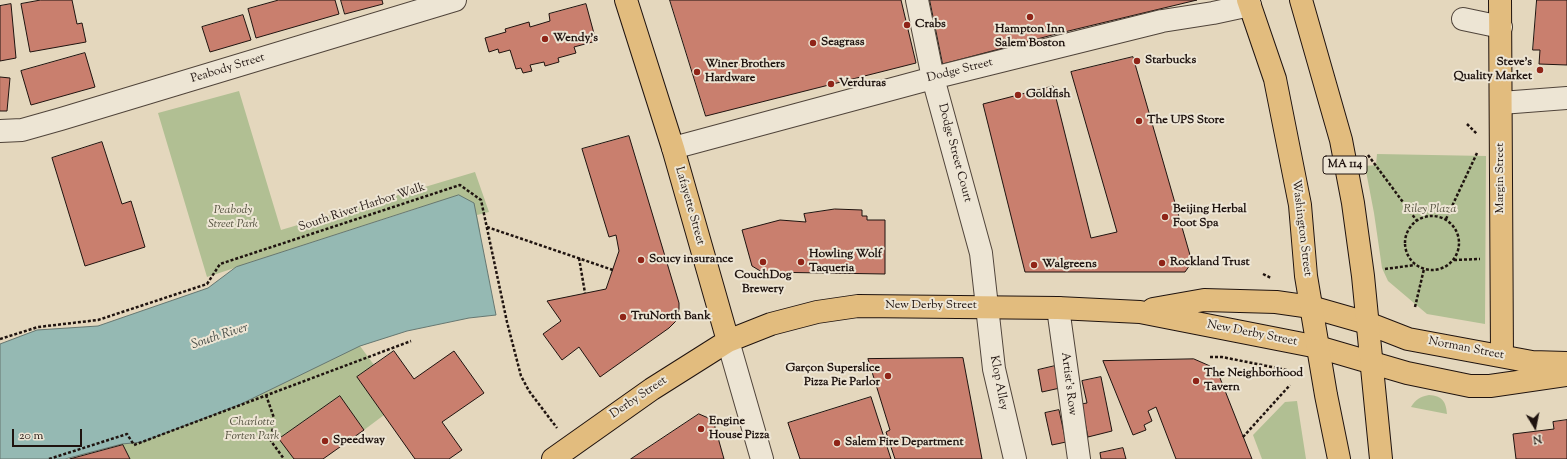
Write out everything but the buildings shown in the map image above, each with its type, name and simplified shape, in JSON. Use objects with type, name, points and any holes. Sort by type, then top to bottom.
[{"type":"main road","name":"Lafayette Street","points":[[626,0],[672,148],[728,341]]},
{"type":"main road","name":"MA 114","points":[[1301,0],[1342,147],[1353,203],[1362,264],[1367,323]]},
{"type":"main road","name":"Margin Street","points":[[1500,0],[1502,356]]},
{"type":"main road","name":"Washington Street","points":[[1249,2],[1275,79],[1300,206],[1318,347],[1339,459]]},
{"type":"main road","name":"New Derby Street","points":[[1140,312],[1204,300],[1276,302],[1312,308]]},
{"type":"main road","name":"New Derby Street","points":[[728,341],[771,324],[817,312],[852,307],[1058,308],[1140,312],[1318,347],[1370,362]]},
{"type":"main road","name":"Norman Street","points":[[1312,308],[1367,323],[1408,338],[1532,362],[1567,363]]},
{"type":"main road","points":[[1367,323],[1381,459]]},
{"type":"main road","name":"Derby Street","points":[[553,459],[652,389],[728,341]]},
{"type":"main road","points":[[1370,362],[1407,373],[1470,386],[1490,386],[1567,375]]},
{"type":"street","name":"Peabody Street","points":[[0,131],[22,130],[61,119],[455,0]]},
{"type":"street","name":"Dodge Street Court","points":[[917,0],[933,78],[981,253],[988,307]]},
{"type":"street","name":"Dodge Street","points":[[672,148],[933,78],[1162,21],[1213,14],[1249,2]]},
{"type":"street","points":[[1463,19],[1500,27]]},
{"type":"street","points":[[1501,103],[1567,98]]},
{"type":"street","name":"Klop Alley","points":[[988,307],[994,369],[1015,459]]},
{"type":"street","name":"Artist's Row","points":[[1058,308],[1079,459]]},
{"type":"street","name":"Lafayette Street","points":[[728,341],[762,459]]},
{"type":"path","points":[[1467,124],[1477,133],[1478,137]]},
{"type":"path","points":[[1446,219],[1479,150]]},
{"type":"path","points":[[1366,152],[1417,221]]},
{"type":"path","name":"South River Harbor Walk","points":[[0,339],[38,327],[98,320],[207,284],[220,264],[460,185],[480,200],[507,322],[521,376],[529,391],[571,446]]},
{"type":"path","points":[[1428,216],[1446,219],[1453,225],[1458,233],[1460,242],[1458,252],[1454,260],[1447,266],[1438,270],[1424,269],[1416,265],[1409,257],[1406,249],[1405,240],[1408,232],[1417,221],[1428,216]]},
{"type":"path","points":[[487,227],[613,270]]},
{"type":"path","points":[[579,258],[585,293]]},
{"type":"path","points":[[1454,260],[1485,259]]},
{"type":"path","points":[[1378,270],[1416,265]]},
{"type":"path","points":[[1415,307],[1424,269]]},
{"type":"path","points":[[1263,274],[1272,279]]},
{"type":"path","points":[[49,459],[127,434],[134,445],[266,394],[411,341]]},
{"type":"path","points":[[1210,357],[1222,357],[1287,370]]},
{"type":"path","points":[[1243,437],[1290,385]]},
{"type":"path","points":[[266,394],[274,418],[272,441],[284,459]]},
{"type":"green space","name":"Peabody Street Park","points":[[239,91],[281,230],[475,172],[489,212],[477,215],[480,231],[418,208],[207,277],[158,113]]},
{"type":"green space","name":"Riley Plaza","points":[[1377,154],[1486,156],[1485,324],[1427,314],[1388,281],[1382,268],[1365,166],[1376,165]]},
{"type":"green space","name":"Charlotte Forten Park","points":[[407,331],[360,346],[374,365],[357,377],[384,415],[364,430],[340,396],[279,439],[294,459],[130,459],[122,444],[65,459],[0,459],[204,369]]},
{"type":"green space","points":[[1429,395],[1442,400],[1446,406],[1447,414],[1411,407],[1418,399]]},
{"type":"green space","points":[[1297,401],[1306,459],[1262,459],[1253,435],[1285,402]]},
{"type":"water","name":"South River","points":[[459,195],[474,203],[496,315],[469,318],[407,331],[360,346],[241,404],[142,442],[122,444],[65,459],[0,459],[0,344],[37,330],[98,326],[208,288],[236,267]]},
{"type":"place","name":"Hampton Inn Salem Boston","points":[[1030,17]]},
{"type":"place","name":"Crabs","points":[[907,25]]},
{"type":"place","name":"Wendy's","points":[[545,39]]},
{"type":"place","name":"Seagrass","points":[[813,43]]},
{"type":"place","name":"Starbucks","points":[[1137,61]]},
{"type":"place","name":"Steve's Quality Market","points":[[1540,70]]},
{"type":"place","name":"Winer Brothers Hardware","points":[[697,72]]},
{"type":"place","name":"Verduras","points":[[831,84]]},
{"type":"place","name":"Goldfish","points":[[1018,95]]},
{"type":"place","name":"The UPS Store","points":[[1139,121]]},
{"type":"place","name":"Beijing Herbal Foot Spa","points":[[1165,217]]},
{"type":"place","name":"Soucy insurance","points":[[641,260]]},
{"type":"place","name":"CouchDog Brewery","points":[[763,262]]},
{"type":"place","name":"Howling Wolf Taqueria","points":[[801,262]]},
{"type":"place","name":"Rockland Trust","points":[[1162,263]]},
{"type":"place","name":"Walgreens","points":[[1034,265]]},
{"type":"place","name":"TruNorth Bank","points":[[623,317]]},
{"type":"place","name":"Garçon Superslice Pizza Pie Parlor","points":[[888,376]]},
{"type":"place","name":"The Neighborhood Tavern","points":[[1196,381]]},
{"type":"place","name":"Engine House Pizza","points":[[701,429]]},
{"type":"place","name":"Speedway","points":[[325,441]]},
{"type":"place","name":"Salem Fire Department","points":[[837,443]]}]
